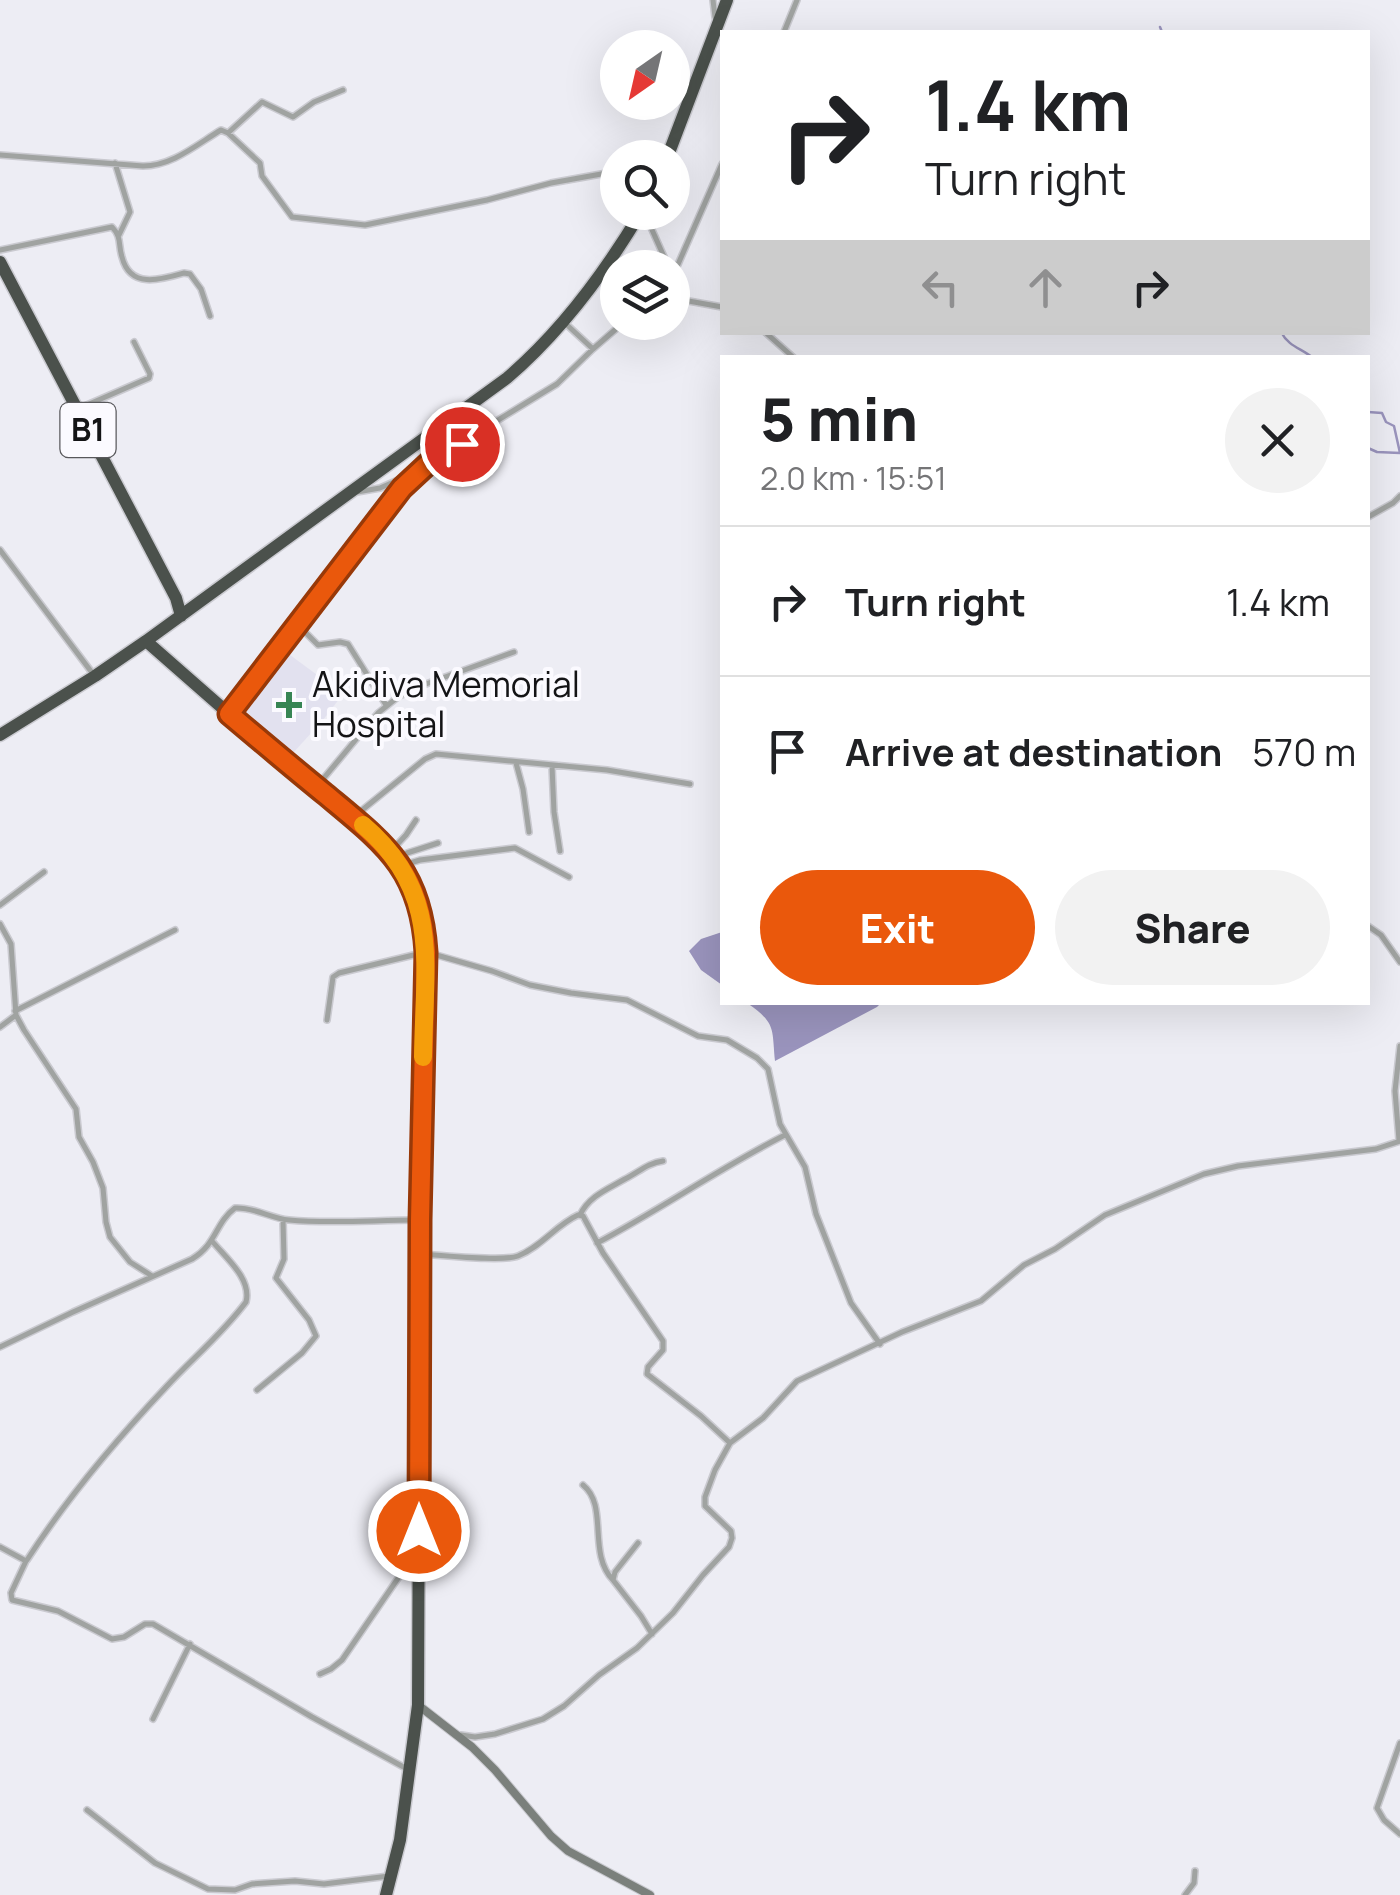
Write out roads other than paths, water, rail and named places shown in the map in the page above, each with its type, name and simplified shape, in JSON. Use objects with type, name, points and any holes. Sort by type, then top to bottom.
[{"type":"highway","points":[[674,140],[727,0]]},
{"type":"highway","points":[[0,734],[146,642],[472,406],[518,369],[564,322],[629,230]]},
{"type":"highway","name":"B1","points":[[0,262],[184,613]]},
{"type":"highway","points":[[146,642],[354,817],[396,859],[418,902],[426,952],[420,1220],[418,1705],[386,1895]]},
{"type":"main road","points":[[418,1705],[458,1734],[495,1770],[568,1851],[650,1895]]},
{"type":"street","points":[[714,0],[716,29]]},
{"type":"street","points":[[785,30],[797,0]]},
{"type":"street","points":[[228,133],[262,102],[293,118],[314,102],[342,90]]},
{"type":"street","points":[[0,156],[158,165],[221,130],[261,164],[262,176],[292,217],[357,225],[600,174]]},
{"type":"street","points":[[115,163],[130,208],[130,216],[118,234]]},
{"type":"street","points":[[683,250],[720,168]]},
{"type":"street","points":[[0,250],[124,224]]},
{"type":"street","points":[[112,228],[118,234],[122,259],[134,277],[144,280],[190,274],[201,289],[210,316]]},
{"type":"street","points":[[690,302],[720,308]]},
{"type":"street","points":[[564,322],[593,348]]},
{"type":"street","points":[[768,335],[791,355]]},
{"type":"street","points":[[229,714],[379,517],[420,471],[558,384],[603,340]]},
{"type":"street","points":[[77,410],[150,378],[134,342]]},
{"type":"street","points":[[472,406],[496,422]]},
{"type":"street","points":[[354,492],[380,488],[420,471]]},
{"type":"street","points":[[1370,516],[1400,496]]},
{"type":"street","points":[[0,550],[95,676]]},
{"type":"street","points":[[300,622],[304,632],[318,645],[348,644],[386,705]]},
{"type":"street","points":[[294,631],[304,632]]},
{"type":"street","points":[[316,787],[386,705],[415,688],[514,652]]},
{"type":"street","points":[[354,817],[424,759],[436,754],[606,770],[690,784]]},
{"type":"street","points":[[516,763],[529,832]]},
{"type":"street","points":[[552,766],[560,851]]},
{"type":"street","points":[[396,859],[416,820]]},
{"type":"street","points":[[396,859],[438,843]]},
{"type":"street","points":[[396,859],[420,860],[515,848],[570,877]]},
{"type":"street","points":[[0,905],[44,872]]},
{"type":"street","points":[[0,924],[12,950],[16,1013],[76,1109],[79,1137],[102,1188],[110,1237],[135,1267],[152,1276]]},
{"type":"street","points":[[1370,927],[1381,934],[1400,962]]},
{"type":"street","points":[[0,1027],[16,1013],[176,930]]},
{"type":"street","points":[[327,1020],[333,977],[426,952],[571,994],[627,1000],[701,1037],[727,1040],[768,1069],[776,1114],[805,1167],[816,1214],[851,1303],[880,1344]]},
{"type":"street","points":[[458,1734],[488,1736],[550,1716],[652,1634],[681,1605],[732,1538],[731,1530],[707,1511],[704,1502],[715,1470],[730,1443],[762,1418],[798,1381],[980,1301],[1024,1265],[1105,1215],[1204,1174],[1238,1166],[1376,1149],[1400,1140],[1396,1091],[1400,1046]]},
{"type":"street","points":[[597,1242],[785,1135]]},
{"type":"street","points":[[420,1254],[515,1257],[580,1214],[587,1203],[608,1188],[663,1160]]},
{"type":"street","points":[[0,1347],[192,1259],[208,1248],[224,1218],[236,1208],[249,1208],[283,1220],[420,1220]]},
{"type":"street","points":[[580,1214],[663,1342],[663,1350],[646,1374],[730,1443]]},
{"type":"street","points":[[256,1390],[302,1353],[316,1336],[309,1320],[276,1278],[283,1261],[283,1220]]},
{"type":"street","points":[[212,1241],[247,1287],[246,1302],[151,1402],[52,1521],[26,1561],[11,1593],[12,1600],[64,1614],[112,1639],[124,1638],[149,1623],[410,1770]]},
{"type":"street","points":[[583,1485],[592,1496],[602,1564],[652,1634]]},
{"type":"street","points":[[613,1580],[614,1572],[638,1543]]},
{"type":"street","points":[[0,1548],[26,1561]]},
{"type":"street","points":[[320,1674],[332,1670],[342,1660],[404,1570],[419,1564]]},
{"type":"street","points":[[154,1719],[190,1644]]},
{"type":"street","points":[[1400,1744],[1377,1808],[1400,1834]]},
{"type":"street","points":[[87,1810],[155,1863],[208,1889],[235,1890],[252,1884],[295,1880],[324,1884],[392,1876]]},
{"type":"street","points":[[1185,1895],[1194,1883],[1195,1871]]},
{"type":"waterway","points":[[1283,335],[1308,355]]},
{"type":"waterway","points":[[1370,412],[1382,413],[1386,422],[1394,426],[1400,453]]},
{"type":"waterway","points":[[1370,449],[1400,453]]},
{"type":"place","name":"Akidiva Memorial Hospital","points":[[289,705]]}]
